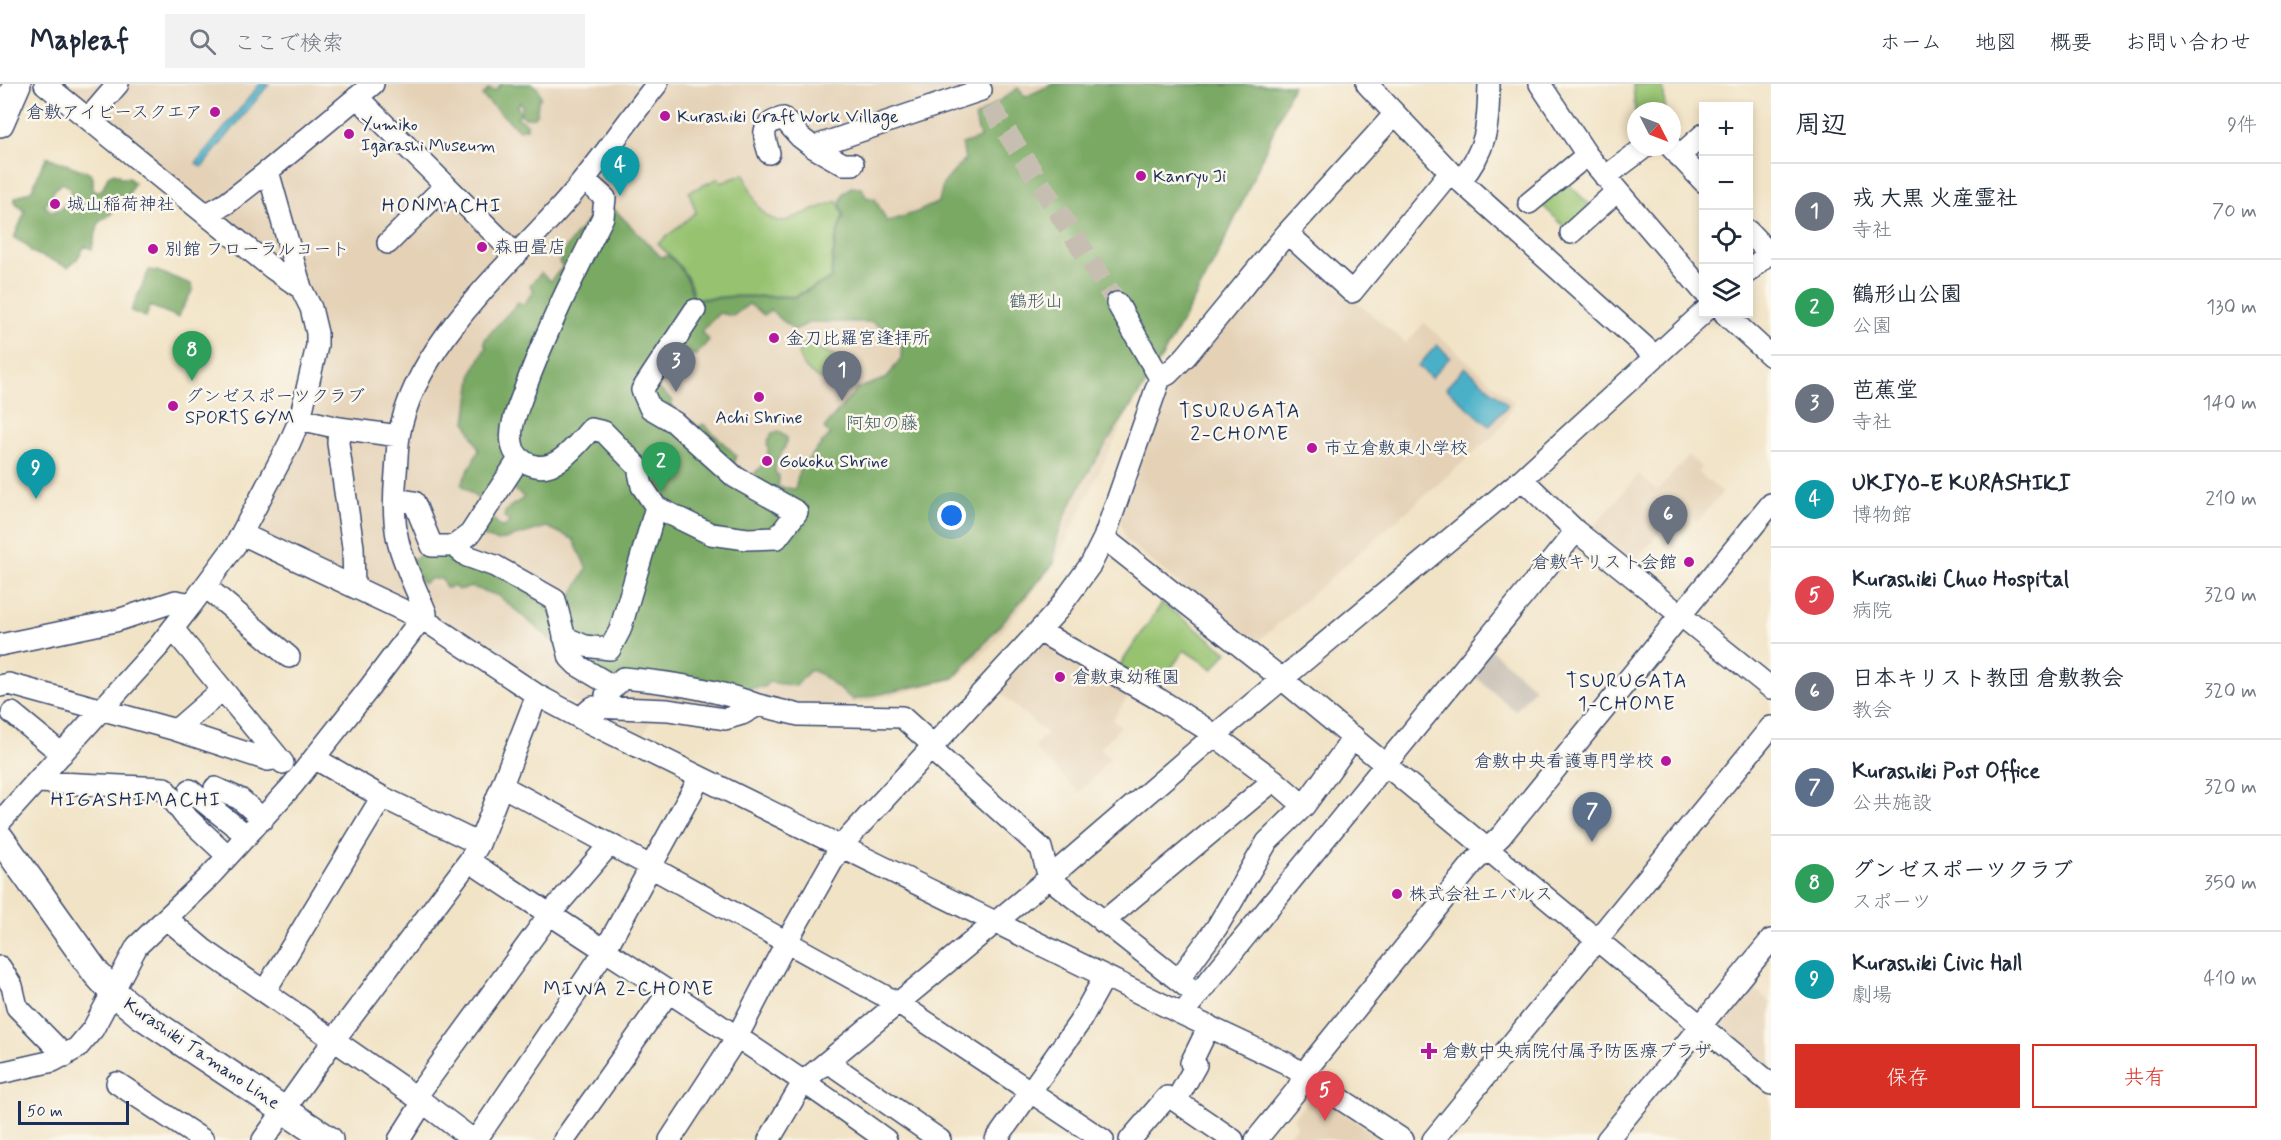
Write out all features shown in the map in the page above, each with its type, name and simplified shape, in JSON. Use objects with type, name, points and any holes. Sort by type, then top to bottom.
[{"type":"main road","name":"Kurashiki Tamano Line","points":[[0,838],[96,973],[113,992],[141,1015],[329,1140]]},
{"type":"street","points":[[45,84],[272,268],[302,288]]},
{"type":"street","points":[[88,119],[118,84]]},
{"type":"street","points":[[0,1073],[53,1061],[65,1056],[85,1040],[137,946],[228,856],[299,777],[423,620],[426,613],[398,541],[396,500],[399,436],[417,383],[448,332],[466,308],[585,180],[657,84]]},
{"type":"street","points":[[1367,84],[1455,177],[1655,356]]},
{"type":"street","points":[[1287,233],[1352,292],[1455,177],[1474,165],[1488,128],[1489,84]]},
{"type":"street","points":[[1540,84],[1587,155],[1699,286]]},
{"type":"street","points":[[207,214],[227,203],[365,91],[445,186],[516,255]]},
{"type":"street","points":[[813,147],[984,93]]},
{"type":"street","points":[[670,1140],[736,1037],[841,846],[1039,631],[1091,564],[1104,538],[1160,378],[1168,374],[1186,356],[1287,233],[1394,115]]},
{"type":"street","points":[[769,153],[764,133],[770,123],[783,118],[800,137],[813,147],[843,164],[853,164]]},
{"type":"street","points":[[1681,148],[1699,137]]},
{"type":"street","points":[[1529,203],[1587,155]]},
{"type":"street","points":[[1571,233],[1637,156]]},
{"type":"street","points":[[1679,156],[1699,177]]},
{"type":"street","points":[[0,822],[103,709],[192,604],[242,534],[300,419],[317,346],[315,321],[302,288],[268,171]]},
{"type":"street","points":[[585,180],[605,198],[603,217],[532,370],[514,419],[512,443],[519,459],[534,466],[552,465],[568,454],[591,429],[604,432],[638,467],[642,486],[656,507],[711,534],[747,539],[777,538],[797,512],[735,477],[674,422],[650,408],[642,390],[695,310]]},
{"type":"street","points":[[388,243],[445,186]]},
{"type":"street","points":[[1753,235],[1770,252],[1753,268]]},
{"type":"street","points":[[1117,303],[1160,378]]},
{"type":"street","points":[[769,1140],[804,1081],[899,1004],[1522,478],[1699,316]]},
{"type":"street","points":[[1729,318],[1771,356]]},
{"type":"street","points":[[300,419],[339,428],[399,436]]},
{"type":"street","points":[[339,428],[338,443],[353,547],[354,586]]},
{"type":"street","points":[[396,500],[414,502],[432,546],[454,546],[470,534],[519,459]]},
{"type":"street","points":[[1522,478],[1576,531],[1771,688]]},
{"type":"street","points":[[1256,1140],[1296,1091],[1311,1064],[1466,872],[1501,836],[1771,504]]},
{"type":"street","points":[[564,637],[585,646],[610,649],[620,630],[656,507]]},
{"type":"street","points":[[1182,1014],[1576,531]]},
{"type":"street","points":[[242,534],[423,620],[537,695],[587,712],[651,751],[700,777],[1182,1014],[1287,1063],[1403,1140]]},
{"type":"street","points":[[1104,538],[1386,764],[1771,1084]]},
{"type":"street","points":[[454,546],[467,556],[495,566],[555,600],[570,658],[577,665],[614,687]]},
{"type":"street","points":[[205,586],[289,657]]},
{"type":"street","points":[[0,645],[115,621],[176,601],[192,604]]},
{"type":"street","points":[[172,629],[277,758],[299,777]]},
{"type":"street","points":[[1039,631],[1160,700],[1215,735],[1223,744],[1274,780],[1304,806]]},
{"type":"street","points":[[587,712],[623,678],[654,681],[741,699],[799,715],[902,717],[1041,848],[1049,878],[1197,995]]},
{"type":"street","points":[[0,686],[9,684],[103,709],[268,760],[277,758]]},
{"type":"street","points":[[176,730],[222,690]]},
{"type":"street","points":[[263,1140],[334,1040],[474,852],[537,695]]},
{"type":"street","points":[[587,712],[668,710],[725,718],[742,714],[758,705]]},
{"type":"street","points":[[12,713],[62,754]]},
{"type":"street","points":[[1433,1140],[1771,727]]},
{"type":"street","points":[[1179,979],[1217,927],[1267,842],[1304,806],[1353,737]]},
{"type":"street","points":[[314,758],[474,852],[549,915],[804,1081],[886,1140]]},
{"type":"street","points":[[166,918],[203,949],[475,1140],[604,952],[700,777]]},
{"type":"street","points":[[1103,922],[1274,780]]},
{"type":"street","points":[[37,782],[164,788],[184,814],[228,856]]},
{"type":"street","points":[[502,786],[899,1004],[1103,1140]]},
{"type":"street","points":[[215,788],[240,799],[262,819]]},
{"type":"street","points":[[190,790],[213,811],[225,817],[247,836]]},
{"type":"street","points":[[265,991],[382,797]]},
{"type":"street","points":[[399,1140],[419,1099],[549,915],[610,844]]},
{"type":"street","points":[[1607,1140],[1771,939]]},
{"type":"street","points":[[0,967],[12,986],[17,1007],[65,1056]]},
{"type":"street","points":[[996,1140],[1078,1023],[1105,976]]},
{"type":"street","points":[[564,1140],[668,993]]},
{"type":"street","points":[[1176,1101],[1196,1065],[1191,1063],[1209,1026]]},
{"type":"street","points":[[828,1062],[940,1140]]},
{"type":"street","points":[[117,1083],[203,1140]]},
{"type":"street","points":[[1130,1140],[1167,1097],[1233,1140]]},
{"type":"street","points":[[896,1140],[910,1119]]},
{"type":"shaded area","points":[[59,84],[1260,84],[1146,375],[1055,564],[987,651],[955,679],[844,708],[847,730],[809,720],[762,712],[654,715],[641,739],[250,532],[275,482],[318,316]]},
{"type":"shaded area","name":"市立倉敷東小学校","points":[[1288,246],[1406,343],[1424,323],[1514,402],[1504,423],[1495,434],[1254,645],[1126,540],[1120,519],[1164,399],[1191,361]]},
{"type":"shaded area","points":[[1689,456],[1701,467],[1698,472],[1722,493],[1697,522],[1681,509],[1630,567],[1589,532],[1639,474],[1657,491]]},
{"type":"shaded area","points":[[1044,638],[1133,688],[1113,720],[1121,726],[1100,749],[1110,758],[1080,793],[1034,748],[1046,733],[996,689]]},
{"type":"shaded area","points":[[1490,649],[1535,688],[1515,711],[1470,672]]},
{"type":"shaded area","points":[[1747,982],[1771,1003],[1771,1073],[1712,1024]]},
{"type":"shaded area","points":[[1317,1100],[1325,1101],[1383,1140],[1284,1140],[1297,1125],[1293,1118],[1305,1104]]},
{"type":"green space","points":[[501,84],[532,84],[538,89],[541,97],[534,117],[525,118],[521,114],[522,104],[520,102],[517,106],[520,114],[517,117],[527,124],[527,128],[519,130],[482,96],[489,89],[495,91]]},
{"type":"green space","name":"鶴形山","points":[[1053,84],[1293,85],[1236,217],[1200,289],[1160,361],[1076,493],[1056,542],[1054,563],[954,678],[853,700],[820,674],[810,670],[796,686],[768,682],[765,687],[750,688],[743,692],[614,683],[557,645],[499,596],[472,587],[458,590],[454,586],[446,588],[442,579],[430,579],[423,584],[409,561],[429,551],[454,550],[558,603],[567,603],[587,569],[573,539],[547,527],[498,541],[485,537],[481,530],[491,517],[502,528],[510,522],[504,517],[506,510],[524,497],[513,489],[494,491],[480,501],[461,484],[479,450],[466,422],[473,371],[486,347],[484,341],[518,302],[523,305],[534,291],[530,285],[541,273],[550,281],[563,267],[559,262],[564,256],[563,252],[591,218],[598,213],[614,209],[661,257],[669,256],[678,265],[688,281],[693,300],[732,297],[796,297],[832,278],[835,246],[844,215],[840,203],[843,194],[851,187],[862,188],[866,197],[875,199],[887,222],[939,202],[943,184],[965,159],[962,144],[980,138],[975,118],[1018,88],[1025,97]],"holes":[[[749,304],[764,315],[770,310],[794,330],[811,322],[871,322],[902,337],[901,358],[887,378],[857,389],[824,428],[830,434],[800,469],[795,489],[778,487],[779,476],[775,472],[775,466],[785,448],[787,438],[779,432],[772,433],[767,444],[767,458],[751,477],[734,464],[736,455],[703,424],[699,427],[670,406],[673,401],[658,388],[686,351],[695,356],[709,340],[701,332],[719,313],[733,316]]]},
{"type":"green space","points":[[1633,84],[1663,84],[1664,102],[1634,102]]},
{"type":"green space","name":"城山稲荷神社","points":[[47,157],[90,173],[93,178],[93,192],[102,190],[108,176],[114,173],[120,178],[129,178],[134,183],[128,196],[117,199],[114,210],[99,222],[92,249],[85,246],[77,259],[68,267],[31,252],[27,245],[14,238],[25,212],[15,202],[15,198],[32,190]],"holes":[[[63,183],[70,188],[68,201],[60,209],[52,212],[45,206],[55,189]]]},
{"type":"green space","points":[[744,174],[758,205],[769,217],[776,220],[785,221],[837,201],[843,215],[837,230],[831,278],[795,296],[732,296],[694,299],[686,275],[658,244],[696,212],[689,192],[719,178],[721,183]]},
{"type":"green space","points":[[1564,180],[1591,206],[1568,230],[1541,204]]},
{"type":"green space","points":[[149,270],[191,284],[193,289],[178,317],[150,306],[146,317],[131,311]]},
{"type":"green space","points":[[813,343],[824,351],[848,361],[852,372],[844,378],[828,382],[814,375],[807,369],[798,354],[802,344]]},
{"type":"green space","points":[[1162,603],[1227,652],[1213,669],[1184,650],[1156,690],[1118,668]]},
{"type":"water","points":[[260,84],[269,84],[202,167],[196,163]]},
{"type":"water","points":[[1437,345],[1450,357],[1431,378],[1418,366]]},
{"type":"water","points":[[1465,367],[1508,405],[1489,426],[1446,388]]},
{"type":"tunnel","points":[[990,106],[1117,303]]},
{"type":"place","name":"倉敷アイビースクエア","points":[[215,112]]},
{"type":"place","name":"Kurashiki Craft Work Village","points":[[665,116]]},
{"type":"place","name":"Yumiko Igarashi Museum","points":[[349,134]]},
{"type":"place","name":"Kanryu Ji","points":[[1141,176]]},
{"type":"place","name":"UKIYO-E KURASHIKI","points":[[620,196]]},
{"type":"place","name":"城山稲荷神社","points":[[55,204]]},
{"type":"place","name":"森田畳店","points":[[482,247]]},
{"type":"place","name":"別館 フローラルコート","points":[[153,249]]},
{"type":"place","name":"金刀比羅宮逢拝所","points":[[774,338]]},
{"type":"place","name":"グンゼスポーツクラブ","points":[[192,381]]},
{"type":"place","name":"芭蕉堂","points":[[676,392]]},
{"type":"place","name":"Achi Shrine","points":[[759,397]]},
{"type":"place","name":"戎 大黒 火産霊社","points":[[842,401]]},
{"type":"place","name":"グンゼスポーツクラブ SPORTS GYM","points":[[173,406]]},
{"type":"place","name":"市立倉敷東小学校","points":[[1312,448]]},
{"type":"place","name":"Gokoku Shrine","points":[[767,461]]},
{"type":"place","name":"鶴形山公園","points":[[661,492]]},
{"type":"place","name":"Kurashiki Civic Hall","points":[[36,499]]},
{"type":"place","name":"日本キリスト教団 倉敷教会","points":[[1668,545]]},
{"type":"place","name":"倉敷キリスト会館","points":[[1689,562]]},
{"type":"place","name":"倉敷東幼稚園","points":[[1060,677]]},
{"type":"place","name":"倉敷中央看護専門学校","points":[[1666,761]]},
{"type":"place","name":"Kurashiki Post Office","points":[[1592,842]]},
{"type":"place","name":"株式会社エバルス","points":[[1397,894]]},
{"type":"place","name":"倉敷中央病院付属予防医療プラザ","points":[[1429,1051]]},
{"type":"place","name":"Kurashiki Chuo Hospital","points":[[1325,1121]]},
{"type":"district","name":"HONMACHI","points":[[442,205]]},
{"type":"district","name":"TSURUGATA 2-CHOME","points":[[1240,422]]},
{"type":"district","name":"TSURUGATA 1-CHOME","points":[[1627,692]]},
{"type":"district","name":"HIGASHIMACHI","points":[[136,799]]},
{"type":"district","name":"MIWA 2-CHOME","points":[[629,988]]},
{"type":"park label","name":"阿知の藤","points":[[882,423]]}]
